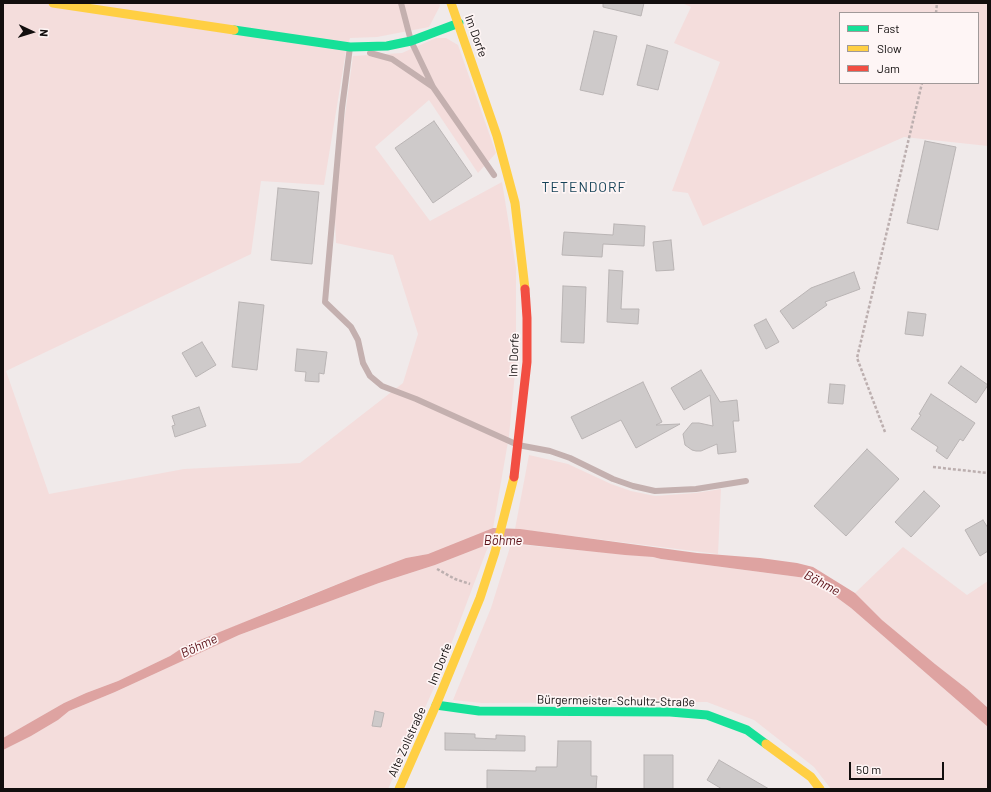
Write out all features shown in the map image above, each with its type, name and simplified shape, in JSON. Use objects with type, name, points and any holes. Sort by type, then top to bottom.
[{"type":"street","points":[[53,3],[350,47],[388,46],[412,40],[458,23]]},
{"type":"street","name":"Im Dorfe","points":[[436,705],[483,588],[495,552],[512,482],[518,445],[527,362],[524,265],[515,203],[498,136],[451,3]]},
{"type":"street","name":"Alte Zollstraße","points":[[399,789],[436,705]]},
{"type":"street","name":"Bürgermeister-Schultz-Straße","points":[[436,705],[479,711],[670,712],[707,715],[747,730],[811,777],[820,789]]},
{"type":"lane","points":[[401,3],[412,40],[433,86],[494,175]]},
{"type":"lane","points":[[433,86],[392,59],[350,47],[342,108],[325,302],[351,327],[358,340],[363,363],[370,376],[382,386],[416,399],[518,445],[550,451],[570,458],[613,479],[633,486],[655,491],[696,489],[746,481]]},
{"type":"path","points":[[885,432],[857,358],[922,84]]},
{"type":"path","points":[[933,468],[988,473]]},
{"type":"path","points":[[437,569],[455,579],[483,588]]},
{"type":"shaded area","points":[[3,3],[439,3],[440,6],[429,27],[377,37],[350,38],[346,51],[324,185],[261,181],[251,254],[6,371],[49,494],[184,469],[300,463],[403,383],[418,334],[393,255],[336,243],[334,196],[353,56],[402,53],[436,38],[446,38],[458,45],[496,153],[478,173],[429,100],[375,147],[430,221],[502,182],[516,268],[516,362],[509,436],[493,528],[428,554],[406,558],[358,576],[185,646],[170,656],[118,681],[64,703],[3,738]]},
{"type":"shaded area","points":[[682,3],[988,3],[988,146],[904,137],[703,226],[688,193],[672,191],[720,62],[674,43],[691,7]]},
{"type":"shaded area","points":[[529,455],[568,464],[611,484],[631,491],[655,496],[696,493],[721,489],[718,554],[515,529]]},
{"type":"shaded area","points":[[489,544],[438,679],[388,789],[3,789],[3,750],[31,736],[58,720],[69,711],[115,692],[239,635],[379,583],[435,565]]},
{"type":"shaded area","points":[[511,544],[653,557],[806,578],[824,588],[851,608],[988,727],[988,789],[831,789],[814,767],[754,720],[707,702],[482,703],[453,700],[491,608]]},
{"type":"shaded area","points":[[903,547],[967,595],[988,581],[988,708],[967,689],[882,620],[855,593]]},
{"type":"water","name":"Böhme","points":[[493,528],[520,529],[697,553],[760,558],[797,563],[813,567],[855,593],[882,620],[967,689],[988,708],[988,727],[851,608],[824,588],[806,578],[653,557],[520,544],[489,544],[435,565],[379,583],[239,635],[115,692],[69,711],[58,720],[31,736],[3,750],[3,738],[64,703],[118,681],[170,656],[185,646],[358,576],[406,558],[428,554]]},
{"type":"building","points":[[603,3],[644,3],[641,16],[603,7]]},
{"type":"building","points":[[594,31],[617,36],[603,95],[580,90]]},
{"type":"building","points":[[647,45],[668,51],[658,90],[637,85]]},
{"type":"building","points":[[434,121],[472,176],[433,203],[395,148]]},
{"type":"building","points":[[925,141],[956,147],[938,230],[907,223]]},
{"type":"building","points":[[278,188],[319,192],[312,264],[271,260]]},
{"type":"building","points":[[614,224],[645,226],[644,246],[603,244],[602,257],[562,255],[564,232],[613,235]]},
{"type":"building","points":[[671,240],[674,270],[656,271],[653,242]]},
{"type":"building","points":[[609,270],[623,271],[621,309],[639,309],[638,324],[607,322]]},
{"type":"building","points":[[854,272],[860,289],[825,302],[827,305],[793,329],[780,311],[811,288]]},
{"type":"building","points":[[563,286],[586,287],[584,343],[561,342]]},
{"type":"building","points":[[239,302],[264,305],[257,370],[232,367]]},
{"type":"building","points":[[908,312],[926,314],[923,336],[905,334]]},
{"type":"building","points":[[766,319],[779,342],[766,349],[754,325]]},
{"type":"building","points":[[202,342],[216,365],[196,377],[182,353]]},
{"type":"building","points":[[297,349],[327,352],[324,374],[319,373],[319,382],[305,381],[306,372],[295,371]]},
{"type":"building","points":[[961,366],[988,385],[976,403],[948,383]]},
{"type":"building","points":[[701,370],[720,402],[737,400],[739,421],[733,421],[736,452],[718,454],[717,444],[701,451],[692,450],[685,445],[683,434],[692,423],[713,426],[710,395],[684,410],[671,388]]},
{"type":"building","points":[[643,382],[662,422],[656,425],[680,424],[636,448],[621,420],[582,439],[571,417]]},
{"type":"building","points":[[830,384],[845,385],[843,404],[828,403]]},
{"type":"building","points":[[931,394],[975,423],[963,441],[960,439],[947,459],[936,451],[938,447],[911,429],[921,415],[919,414]]},
{"type":"building","points":[[199,407],[206,426],[175,437],[172,426],[175,425],[172,416]]},
{"type":"building","points":[[867,449],[899,479],[846,536],[814,506]]},
{"type":"building","points":[[924,491],[940,506],[911,537],[895,522]]},
{"type":"building","points":[[983,520],[988,528],[988,551],[980,556],[965,530]]},
{"type":"building","points":[[375,711],[384,713],[381,727],[372,726]]},
{"type":"building","points":[[445,733],[475,734],[475,738],[496,739],[496,735],[525,736],[525,751],[445,750]]},
{"type":"building","points":[[558,741],[591,741],[591,776],[597,776],[596,789],[487,789],[487,770],[536,771],[536,767],[557,767]]},
{"type":"building","points":[[644,755],[673,755],[673,789],[644,789]]},
{"type":"building","points":[[719,760],[769,789],[722,789],[707,780]]},
{"type":"traffic: fast","points":[[234,30],[350,47],[387,46],[411,41],[459,23]]},
{"type":"traffic: fast","points":[[436,705],[479,711],[670,712],[707,715],[747,730],[766,744]]},
{"type":"traffic: slow","points":[[53,3],[234,30]]},
{"type":"traffic: slow","points":[[451,3],[497,136],[515,203],[525,289]]},
{"type":"traffic: slow","points":[[399,789],[436,705],[480,598],[495,552],[514,477]]},
{"type":"traffic: slow","points":[[766,744],[811,777],[820,789]]},
{"type":"traffic: jam","points":[[514,477],[527,362],[527,318],[525,289]]},
{"type":"district","name":"TETENDORF","points":[[584,187]]}]
